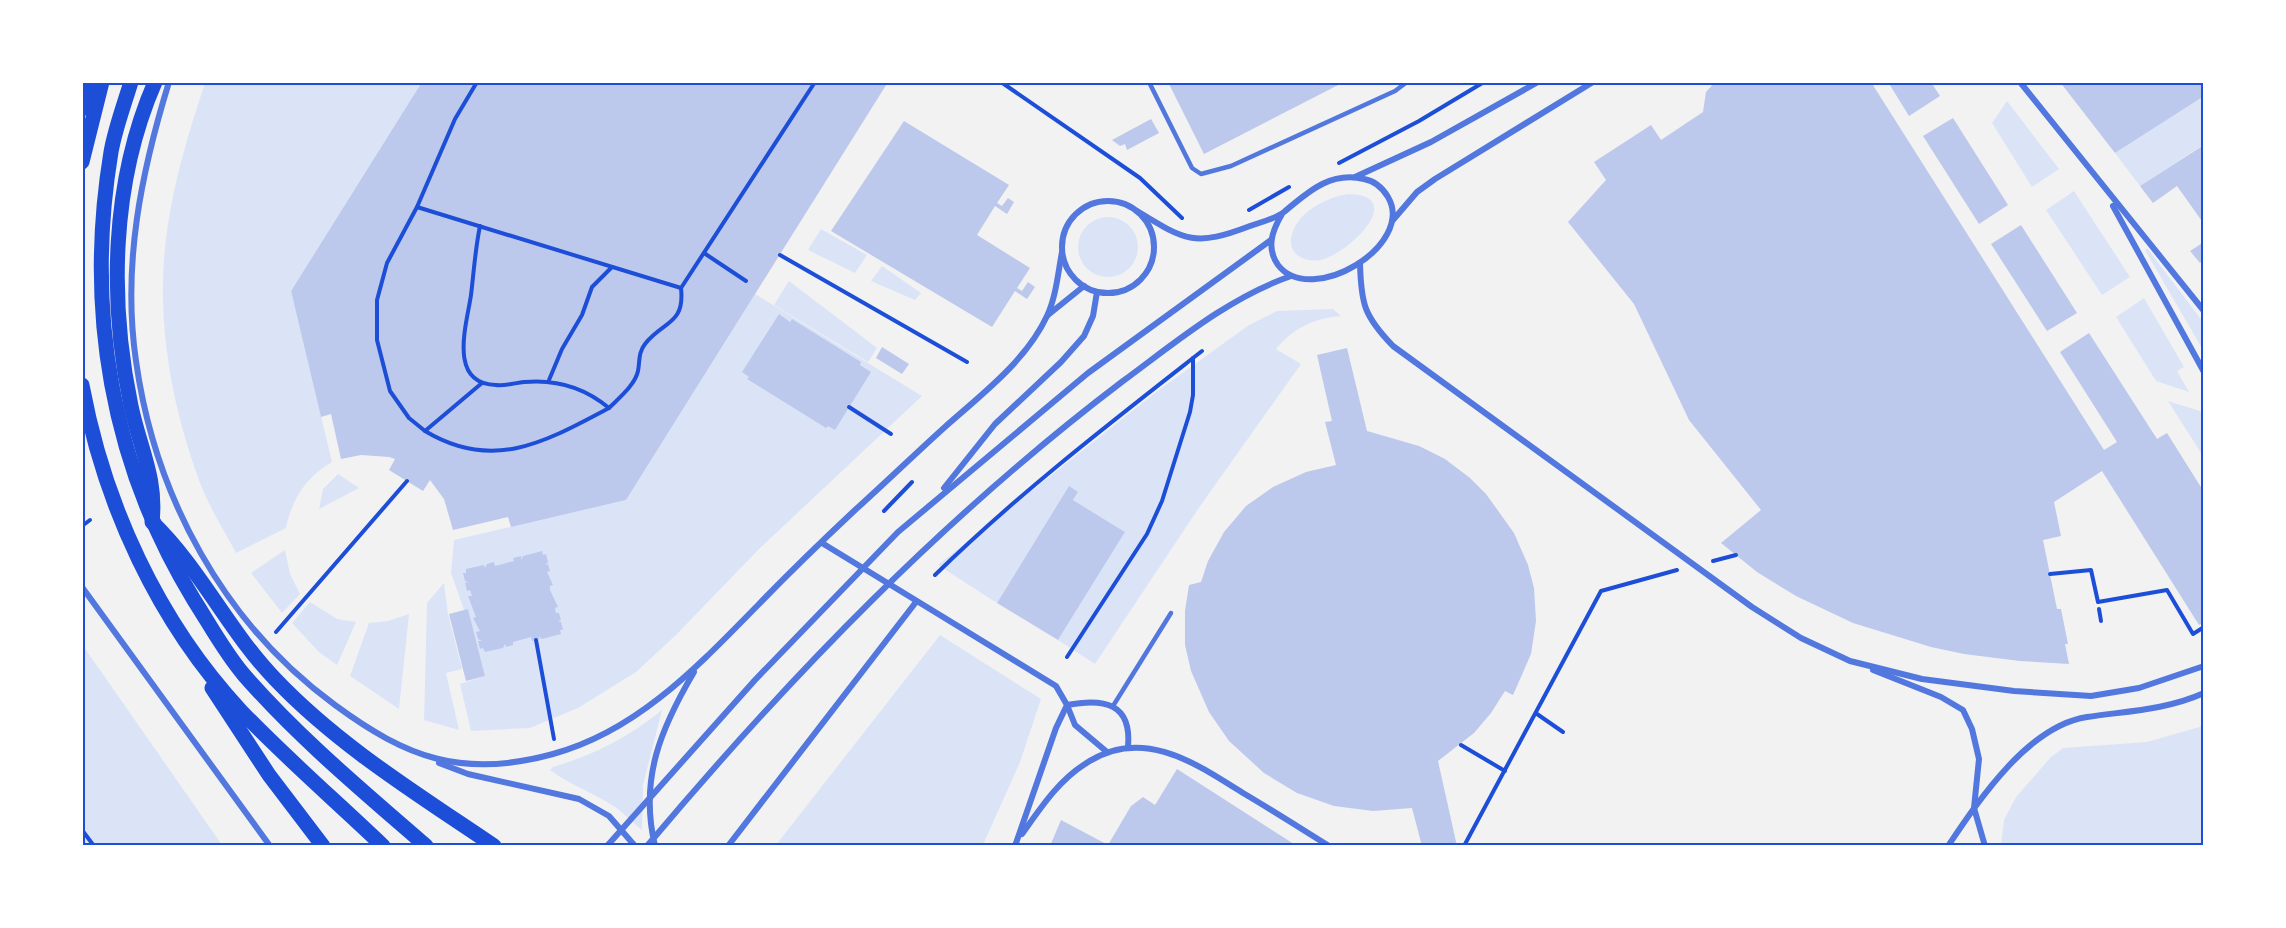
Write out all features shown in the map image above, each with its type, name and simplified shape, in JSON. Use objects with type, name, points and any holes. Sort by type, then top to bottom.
[{"type":"main road","points":[[82,108],[87,82]]},
{"type":"main road","points":[[82,162],[102,82]]},
{"type":"main road","points":[[131,82],[111,150],[104,209],[100,276],[104,339],[114,405],[133,472],[152,522],[171,562],[242,674],[300,736],[426,846]]},
{"type":"main road","points":[[155,82],[136,135],[121,203],[118,284],[124,366],[132,408],[153,485],[152,522],[179,551],[236,634],[275,680],[305,709],[387,774],[494,846]]},
{"type":"main road","points":[[82,385],[91,432],[111,492],[137,554],[229,717],[323,846]]},
{"type":"main road","points":[[176,626],[200,661],[240,710],[382,846]]},
{"type":"street","points":[[169,82],[144,175],[136,217],[131,264],[136,362],[163,472],[182,520],[214,578],[265,644],[303,681],[386,739],[468,774],[579,799],[609,816],[635,846]]},
{"type":"street","points":[[1291,276],[1275,261],[1271,240],[1274,226],[1282,214],[1313,188],[1327,181],[1355,177],[1431,142],[1538,82]]},
{"type":"street","points":[[647,846],[771,702],[922,550],[1002,478],[1164,350],[1227,306],[1252,291],[1291,276],[1314,279],[1330,277],[1360,263],[1384,239],[1392,220],[1418,192],[1435,179],[1593,82]]},
{"type":"street","points":[[2020,82],[2106,193],[2204,311]]},
{"type":"street","points":[[1355,177],[1372,180],[1384,189],[1391,202],[1392,220]]},
{"type":"street","points":[[2106,193],[2204,372]]},
{"type":"street","points":[[1047,315],[1062,252],[1063,236],[1069,222],[1093,203],[1108,201],[1123,203],[1172,233],[1199,240],[1221,238],[1282,214]]},
{"type":"street","points":[[1062,252],[1066,265],[1084,286],[1097,292],[1113,293],[1128,288],[1140,279],[1149,267],[1154,252],[1153,237],[1147,222],[1137,211]]},
{"type":"street","points":[[607,845],[755,680],[898,532],[1088,373],[1271,240]]},
{"type":"street","points":[[1360,263],[1363,303],[1371,323],[1393,346],[1752,607],[1801,638],[1850,661],[1941,697],[1963,710],[1972,729],[1979,759],[1974,808],[1985,846]]},
{"type":"street","points":[[424,757],[474,765],[511,763],[557,753],[588,742],[626,721],[696,669],[822,543],[1013,365],[1047,315],[1084,286]]},
{"type":"street","points":[[935,500],[995,424],[1061,362],[1084,336],[1094,316],[1097,292]]},
{"type":"street","points":[[822,543],[1056,686],[1075,725],[1107,752]]},
{"type":"street","points":[[82,587],[270,846]]},
{"type":"street","points":[[728,846],[916,602]]},
{"type":"street","points":[[1850,661],[1922,679],[2014,691],[2091,696],[2139,688],[2204,666]]},
{"type":"street","points":[[655,846],[650,811],[652,770],[660,736],[696,669]]},
{"type":"street","points":[[1948,846],[1974,808],[2020,754],[2061,724],[2085,717],[2157,708],[2204,693]]},
{"type":"street","points":[[1067,705],[1082,702],[1113,706],[1123,712],[1127,721],[1128,747]]},
{"type":"street","points":[[1016,843],[1056,728],[1067,705]]},
{"type":"street","points":[[1016,843],[1064,781],[1086,763],[1107,752],[1128,747],[1154,747],[1192,761],[1329,846]]},
{"type":"lane","points":[[1149,82],[1192,168],[1201,174],[1231,166],[1395,91],[1407,82]]},
{"type":"lane","points":[[1113,706],[1171,613]]},
{"type":"path","points":[[477,82],[455,119],[417,207],[387,263],[377,300],[377,340],[390,392],[409,418],[425,431],[448,445],[473,451],[502,450],[552,438],[609,408],[630,386],[638,372],[638,357],[645,343],[673,322],[683,301],[681,288],[815,82]]},
{"type":"path","points":[[417,207],[681,288]]},
{"type":"path","points":[[480,226],[473,259],[469,310],[461,343],[471,373],[482,383],[496,386],[549,380],[579,389],[609,408]]},
{"type":"path","points":[[704,253],[746,281]]},
{"type":"path","points":[[780,255],[967,362]]},
{"type":"path","points":[[549,380],[562,349],[582,315],[592,287],[612,267]]},
{"type":"path","points":[[935,575],[987,525],[1202,351]]},
{"type":"path","points":[[1067,657],[1147,534],[1162,501],[1190,412],[1193,395],[1193,358]]},
{"type":"path","points":[[425,431],[482,383]]},
{"type":"path","points":[[849,407],[891,434]]},
{"type":"path","points":[[265,644],[407,481]]},
{"type":"path","points":[[884,511],[912,482]]},
{"type":"path","points":[[82,526],[90,519]]},
{"type":"path","points":[[1702,564],[1736,555]]},
{"type":"path","points":[[1464,846],[1601,591],[1680,570]]},
{"type":"path","points":[[2050,574],[2091,570],[2098,602],[2167,590],[2193,634],[2204,627]]},
{"type":"path","points":[[2099,609],[2102,621]]},
{"type":"path","points":[[536,640],[557,753]]},
{"type":"path","points":[[1536,714],[1563,732]]},
{"type":"path","points":[[1461,745],[1504,771]]},
{"type":"path","points":[[82,831],[94,846]]},
{"type":"shaded area","points":[[205,83],[422,83],[291,291],[332,462],[308,482],[296,498],[286,528],[236,553],[202,488],[191,456],[173,391],[164,324],[164,257],[171,206]]},
{"type":"shaded area","points":[[2203,96],[2203,145],[2140,186],[2115,153]]},
{"type":"shaded area","points":[[2007,101],[2059,169],[2032,187],[1992,123]]},
{"type":"shaded area","points":[[2074,191],[2130,277],[2102,295],[2046,210]]},
{"type":"shaded area","points":[[1348,194],[1365,197],[1373,203],[1374,212],[1369,223],[1349,245],[1336,253],[1324,259],[1303,259],[1291,246],[1293,231],[1297,224],[1309,211],[1324,201]]},
{"type":"shaded area","points":[[1102,217],[1114,217],[1130,225],[1136,235],[1138,247],[1136,259],[1130,269],[1114,277],[1102,277],[1086,269],[1078,253],[1078,241],[1086,225]]},
{"type":"shaded area","points":[[821,229],[867,255],[855,273],[808,250]]},
{"type":"shaded area","points":[[2147,248],[2203,322],[2203,350],[2145,250]]},
{"type":"shaded area","points":[[882,266],[921,293],[915,300],[871,281]]},
{"type":"shaded area","points":[[789,281],[877,348],[868,362],[774,305]]},
{"type":"shaded area","points":[[755,294],[922,396],[758,550],[676,635],[636,672],[578,708],[530,728],[471,731],[460,684],[485,676],[468,610],[464,610],[451,573],[454,540],[626,500]]},
{"type":"shaded area","points":[[2144,298],[2184,367],[2177,371],[2189,392],[2156,381],[2116,317]]},
{"type":"shaded area","points":[[1333,309],[1341,316],[1305,325],[1290,335],[1276,349],[1301,364],[1198,509],[1095,664],[1058,640],[1125,532],[1073,500],[1077,492],[1069,487],[997,603],[938,565],[1156,392],[1249,325],[1277,311]]},
{"type":"shaded area","points":[[2168,401],[2200,411],[2203,416],[2203,456]]},
{"type":"shaded area","points":[[338,474],[359,488],[319,509],[323,489]]},
{"type":"shaded area","points":[[285,550],[290,574],[300,594],[282,613],[251,573]]},
{"type":"shaded area","points":[[444,583],[448,614],[462,669],[446,673],[459,730],[424,720],[427,603]]},
{"type":"shaded area","points":[[310,602],[337,619],[356,622],[337,665],[319,652],[292,623]]},
{"type":"shaded area","points":[[409,614],[399,709],[350,676],[369,623],[388,621]]},
{"type":"shaded area","points":[[940,635],[1041,699],[1020,762],[983,845],[776,845]]},
{"type":"shaded area","points":[[82,645],[86,650],[222,845],[83,845]]},
{"type":"shaded area","points":[[662,710],[643,785],[642,830],[612,805],[550,770],[611,744],[637,729]]},
{"type":"shaded area","points":[[2203,726],[2203,845],[2001,845],[2004,820],[2016,797],[2051,757],[2063,748],[2147,742]]},
{"type":"building","points":[[422,82],[888,82],[626,500],[511,527],[508,517],[453,530],[444,499],[430,480],[423,491],[389,470],[395,459],[389,457],[361,455],[341,459],[331,414],[321,417],[291,291]]},
{"type":"building","points":[[1168,82],[1344,82],[1204,154]]},
{"type":"building","points":[[1715,82],[1871,82],[2104,450],[2117,442],[2060,352],[2089,333],[2157,439],[2167,433],[2204,492],[2204,622],[2199,625],[2102,471],[2054,502],[2061,536],[2043,540],[2057,609],[2061,609],[2068,644],[2065,644],[2069,664],[1964,654],[1931,647],[1853,623],[1796,596],[1757,572],[1721,543],[1761,510],[1689,420],[1634,304],[1568,222],[1606,180],[1594,162],[1651,125],[1661,140],[1703,112],[1706,92]]},
{"type":"building","points":[[1888,82],[1931,82],[1940,96],[1909,116]]},
{"type":"building","points":[[2060,82],[2204,82],[2204,96],[2115,153]]},
{"type":"building","points":[[1953,118],[2008,205],[1979,224],[1923,136]]},
{"type":"building","points":[[1151,119],[1159,133],[1127,150],[1125,144],[1120,146],[1112,140]]},
{"type":"building","points":[[904,121],[1009,185],[997,203],[1002,206],[1008,198],[1014,202],[1007,214],[995,206],[977,235],[1030,268],[1017,288],[1022,291],[1028,282],[1035,287],[1027,299],[1015,291],[992,327],[831,231]]},
{"type":"building","points":[[2204,145],[2204,224],[2177,186],[2153,203],[2140,186]]},
{"type":"building","points":[[2021,225],[2077,313],[2047,331],[1991,244]]},
{"type":"building","points":[[2204,242],[2204,260],[2200,263],[2190,251]]},
{"type":"building","points":[[779,314],[790,322],[792,319],[861,362],[860,365],[871,372],[835,430],[828,426],[826,428],[747,379],[749,377],[742,372]]},
{"type":"building","points":[[882,347],[909,364],[902,374],[876,358]]},
{"type":"building","points":[[1347,348],[1367,431],[1419,446],[1445,459],[1470,478],[1486,494],[1514,533],[1528,565],[1534,588],[1536,621],[1531,654],[1513,695],[1505,691],[1491,713],[1474,733],[1438,761],[1457,846],[1422,846],[1412,808],[1373,811],[1334,806],[1297,793],[1264,773],[1229,741],[1209,712],[1191,671],[1185,645],[1185,611],[1189,585],[1201,582],[1208,561],[1224,532],[1246,506],[1273,487],[1306,472],[1336,465],[1325,422],[1332,421],[1317,355]]},
{"type":"building","points":[[1069,486],[1078,492],[1073,500],[1125,532],[1058,640],[997,603]]},
{"type":"building","points":[[542,551],[543,555],[546,554],[548,562],[545,565],[548,564],[550,571],[547,572],[553,585],[550,586],[550,590],[558,607],[555,608],[561,620],[558,621],[561,622],[563,630],[560,630],[561,634],[542,639],[539,636],[540,639],[532,641],[531,637],[513,642],[513,645],[506,647],[505,644],[503,648],[485,652],[483,648],[480,649],[478,641],[482,641],[478,639],[476,632],[480,631],[473,618],[476,617],[468,596],[472,596],[470,590],[467,591],[465,583],[468,582],[465,581],[463,573],[466,573],[466,569],[484,565],[485,568],[487,564],[494,562],[495,566],[514,561],[513,558],[521,556],[521,560],[523,556]]},
{"type":"building","points":[[468,609],[485,676],[466,681],[449,614]]},
{"type":"building","points":[[1177,769],[1297,846],[1050,846],[1061,820],[1108,845],[1131,806],[1143,797],[1155,805]]}]
